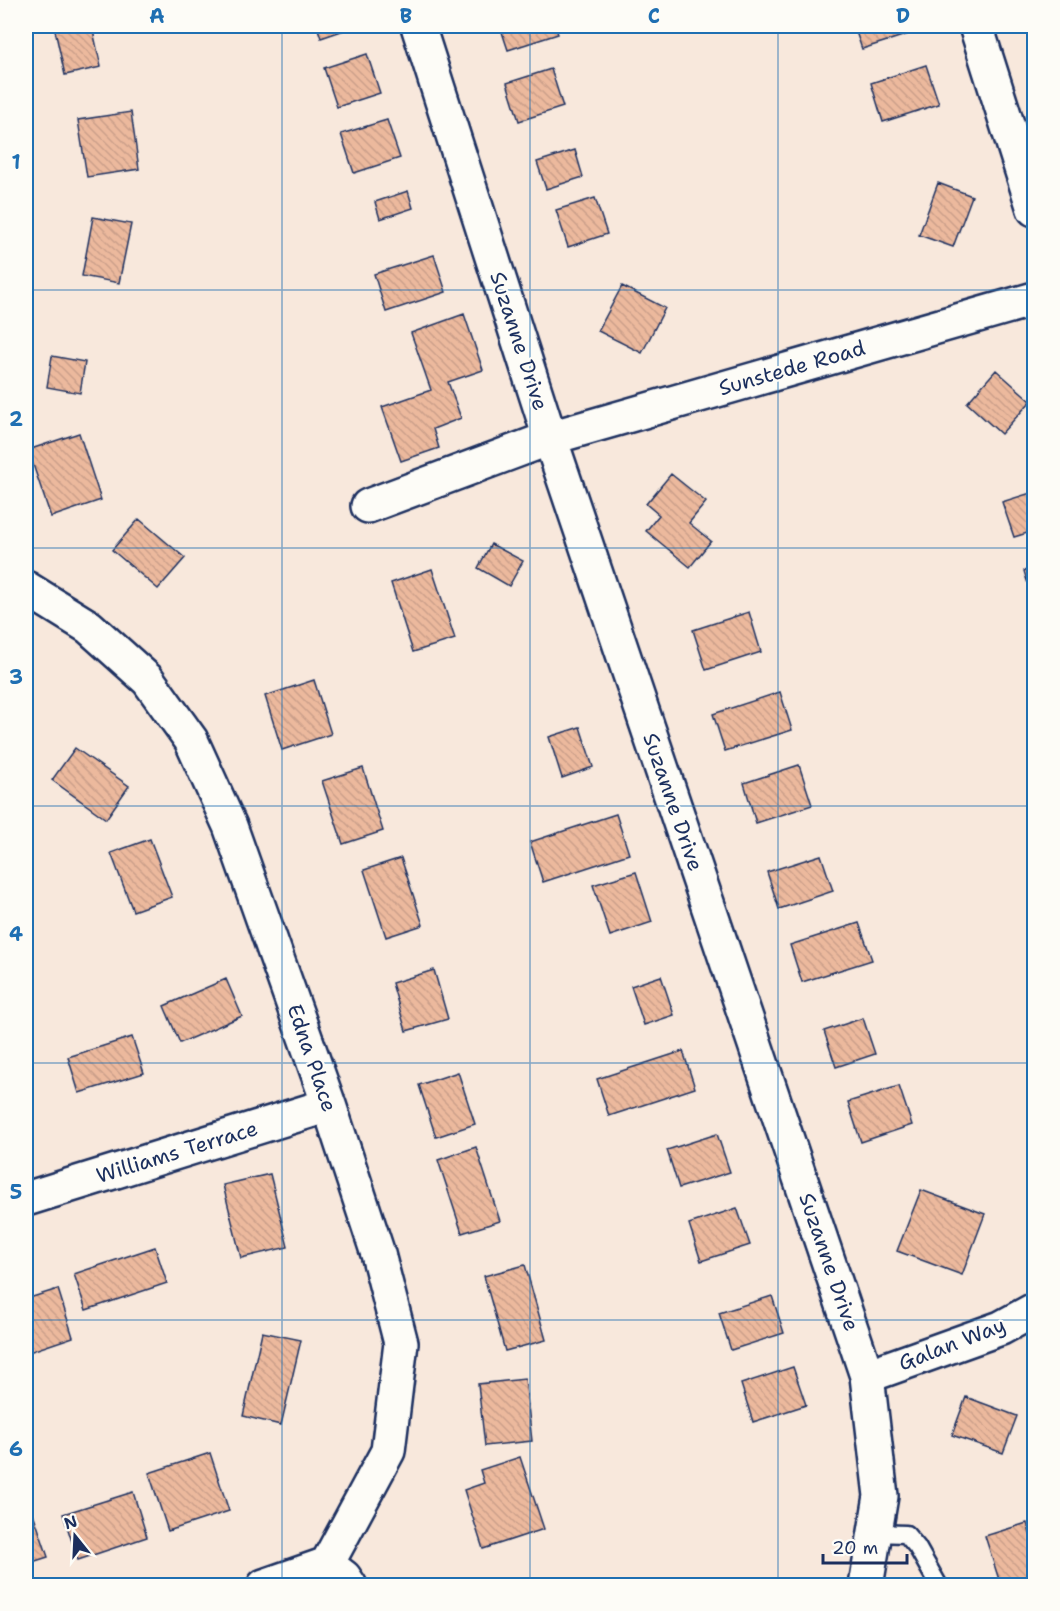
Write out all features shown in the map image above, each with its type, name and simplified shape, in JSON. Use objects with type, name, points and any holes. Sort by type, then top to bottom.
[{"type":"street","name":"Suzanne Drive","points":[[418,26],[550,438],[867,1376],[881,1496],[866,1586]]},
{"type":"street","points":[[976,26],[1035,209]]},
{"type":"street","name":"Sunstede Road","points":[[368,506],[550,438],[1035,299]]},
{"type":"street","name":"Edna Place","points":[[26,588],[89,627],[148,680],[191,740],[230,826],[329,1104],[378,1254],[401,1343],[388,1451],[338,1575]]},
{"type":"street","name":"Williams Terrace","points":[[26,1199],[329,1104]]},
{"type":"street","name":"Galan Way","points":[[867,1376],[1001,1328],[1035,1310]]},
{"type":"street","points":[[264,1586],[338,1575]]},
{"type":"lane","points":[[875,1533],[906,1534],[917,1547],[939,1586]]},
{"type":"building","points":[[54,26],[92,26],[101,67],[65,75]]},
{"type":"building","points":[[317,26],[356,26],[321,38]]},
{"type":"building","points":[[500,26],[555,26],[558,34],[508,50]]},
{"type":"building","points":[[854,26],[912,26],[915,32],[862,49]]},
{"type":"building","points":[[367,54],[380,93],[337,107],[324,68]]},
{"type":"building","points":[[926,65],[939,104],[883,122],[871,83]]},
{"type":"building","points":[[551,69],[563,107],[519,121],[507,83]]},
{"type":"building","points":[[131,112],[139,169],[87,177],[78,120]]},
{"type":"building","points":[[387,120],[400,158],[354,173],[341,134]]},
{"type":"building","points":[[575,150],[583,177],[546,189],[537,162]]},
{"type":"building","points":[[938,183],[972,196],[953,247],[919,235]]},
{"type":"building","points":[[408,191],[413,208],[380,219],[375,202]]},
{"type":"building","points":[[595,198],[607,234],[568,247],[556,210]]},
{"type":"building","points":[[93,217],[131,224],[119,283],[82,276]]},
{"type":"building","points":[[434,255],[446,292],[386,312],[374,274]]},
{"type":"building","points":[[622,286],[665,308],[642,353],[598,331]]},
{"type":"building","points":[[464,314],[483,370],[448,382],[461,418],[433,429],[439,448],[401,461],[382,407],[431,390],[411,333]]},
{"type":"building","points":[[52,356],[85,362],[80,393],[47,387]]},
{"type":"building","points":[[996,370],[1031,401],[1001,434],[967,403]]},
{"type":"building","points":[[79,433],[101,500],[51,517],[28,450]]},
{"type":"building","points":[[671,474],[706,502],[689,523],[711,541],[690,567],[646,531],[659,515],[646,504]]},
{"type":"building","points":[[1034,492],[1034,531],[1014,537],[1002,502]]},
{"type":"building","points":[[139,519],[185,558],[158,589],[112,550]]},
{"type":"building","points":[[491,544],[523,561],[509,586],[478,568]]},
{"type":"building","points":[[1034,567],[1034,604],[1024,571]]},
{"type":"building","points":[[432,569],[455,639],[413,652],[391,583]]},
{"type":"building","points":[[749,612],[761,652],[706,670],[693,630]]},
{"type":"building","points":[[314,680],[331,734],[282,750],[265,696]]},
{"type":"building","points":[[780,692],[792,730],[725,751],[713,714]]},
{"type":"building","points":[[580,727],[593,767],[562,778],[549,737]]},
{"type":"building","points":[[75,748],[129,786],[106,819],[52,780]]},
{"type":"building","points":[[799,765],[812,805],[756,823],[744,783]]},
{"type":"building","points":[[363,768],[383,831],[343,844],[322,781]]},
{"type":"building","points":[[616,814],[629,854],[543,882],[530,842]]},
{"type":"building","points":[[150,839],[172,897],[133,911],[111,853]]},
{"type":"building","points":[[821,855],[833,891],[779,909],[767,872]]},
{"type":"building","points":[[401,858],[423,925],[386,937],[364,870]]},
{"type":"building","points":[[636,872],[652,922],[610,936],[593,885]]},
{"type":"building","points":[[859,923],[872,960],[802,982],[790,945]]},
{"type":"building","points":[[434,970],[448,1019],[406,1031],[392,983]]},
{"type":"building","points":[[661,976],[674,1015],[644,1025],[631,986]]},
{"type":"building","points":[[226,979],[242,1016],[180,1043],[164,1006]]},
{"type":"building","points":[[863,1018],[875,1054],[836,1067],[824,1031]]},
{"type":"building","points":[[132,1037],[144,1073],[79,1093],[68,1057]]},
{"type":"building","points":[[683,1051],[695,1088],[609,1116],[597,1079]]},
{"type":"building","points":[[458,1072],[475,1124],[436,1137],[419,1085]]},
{"type":"building","points":[[899,1086],[912,1125],[861,1142],[848,1102]]},
{"type":"building","points":[[717,1134],[730,1172],[679,1188],[667,1150]]},
{"type":"building","points":[[476,1147],[500,1221],[462,1233],[438,1160]]},
{"type":"building","points":[[270,1174],[288,1247],[241,1258],[223,1185]]},
{"type":"building","points":[[921,1190],[985,1214],[962,1275],[897,1251]]},
{"type":"building","points":[[737,1208],[750,1245],[701,1261],[689,1224]]},
{"type":"building","points":[[155,1247],[167,1283],[86,1310],[74,1274]]},
{"type":"building","points":[[525,1265],[546,1340],[505,1351],[484,1276]]},
{"type":"building","points":[[58,1289],[73,1337],[26,1353],[26,1299]]},
{"type":"building","points":[[772,1296],[784,1333],[731,1350],[719,1313]]},
{"type":"building","points":[[262,1332],[301,1340],[281,1425],[243,1416]]},
{"type":"building","points":[[793,1367],[806,1405],[753,1422],[741,1384]]},
{"type":"building","points":[[525,1379],[532,1441],[485,1446],[478,1384]]},
{"type":"building","points":[[966,1397],[1017,1416],[1003,1453],[952,1435]]},
{"type":"building","points":[[210,1453],[229,1511],[168,1531],[149,1473]]},
{"type":"building","points":[[520,1457],[544,1529],[483,1549],[464,1490],[484,1483],[480,1470]]},
{"type":"building","points":[[133,1492],[147,1537],[78,1560],[63,1514]]},
{"type":"building","points":[[33,1513],[48,1557],[26,1564],[26,1515]]},
{"type":"building","points":[[1027,1523],[1034,1547],[1034,1586],[1001,1586],[985,1536]]}]
